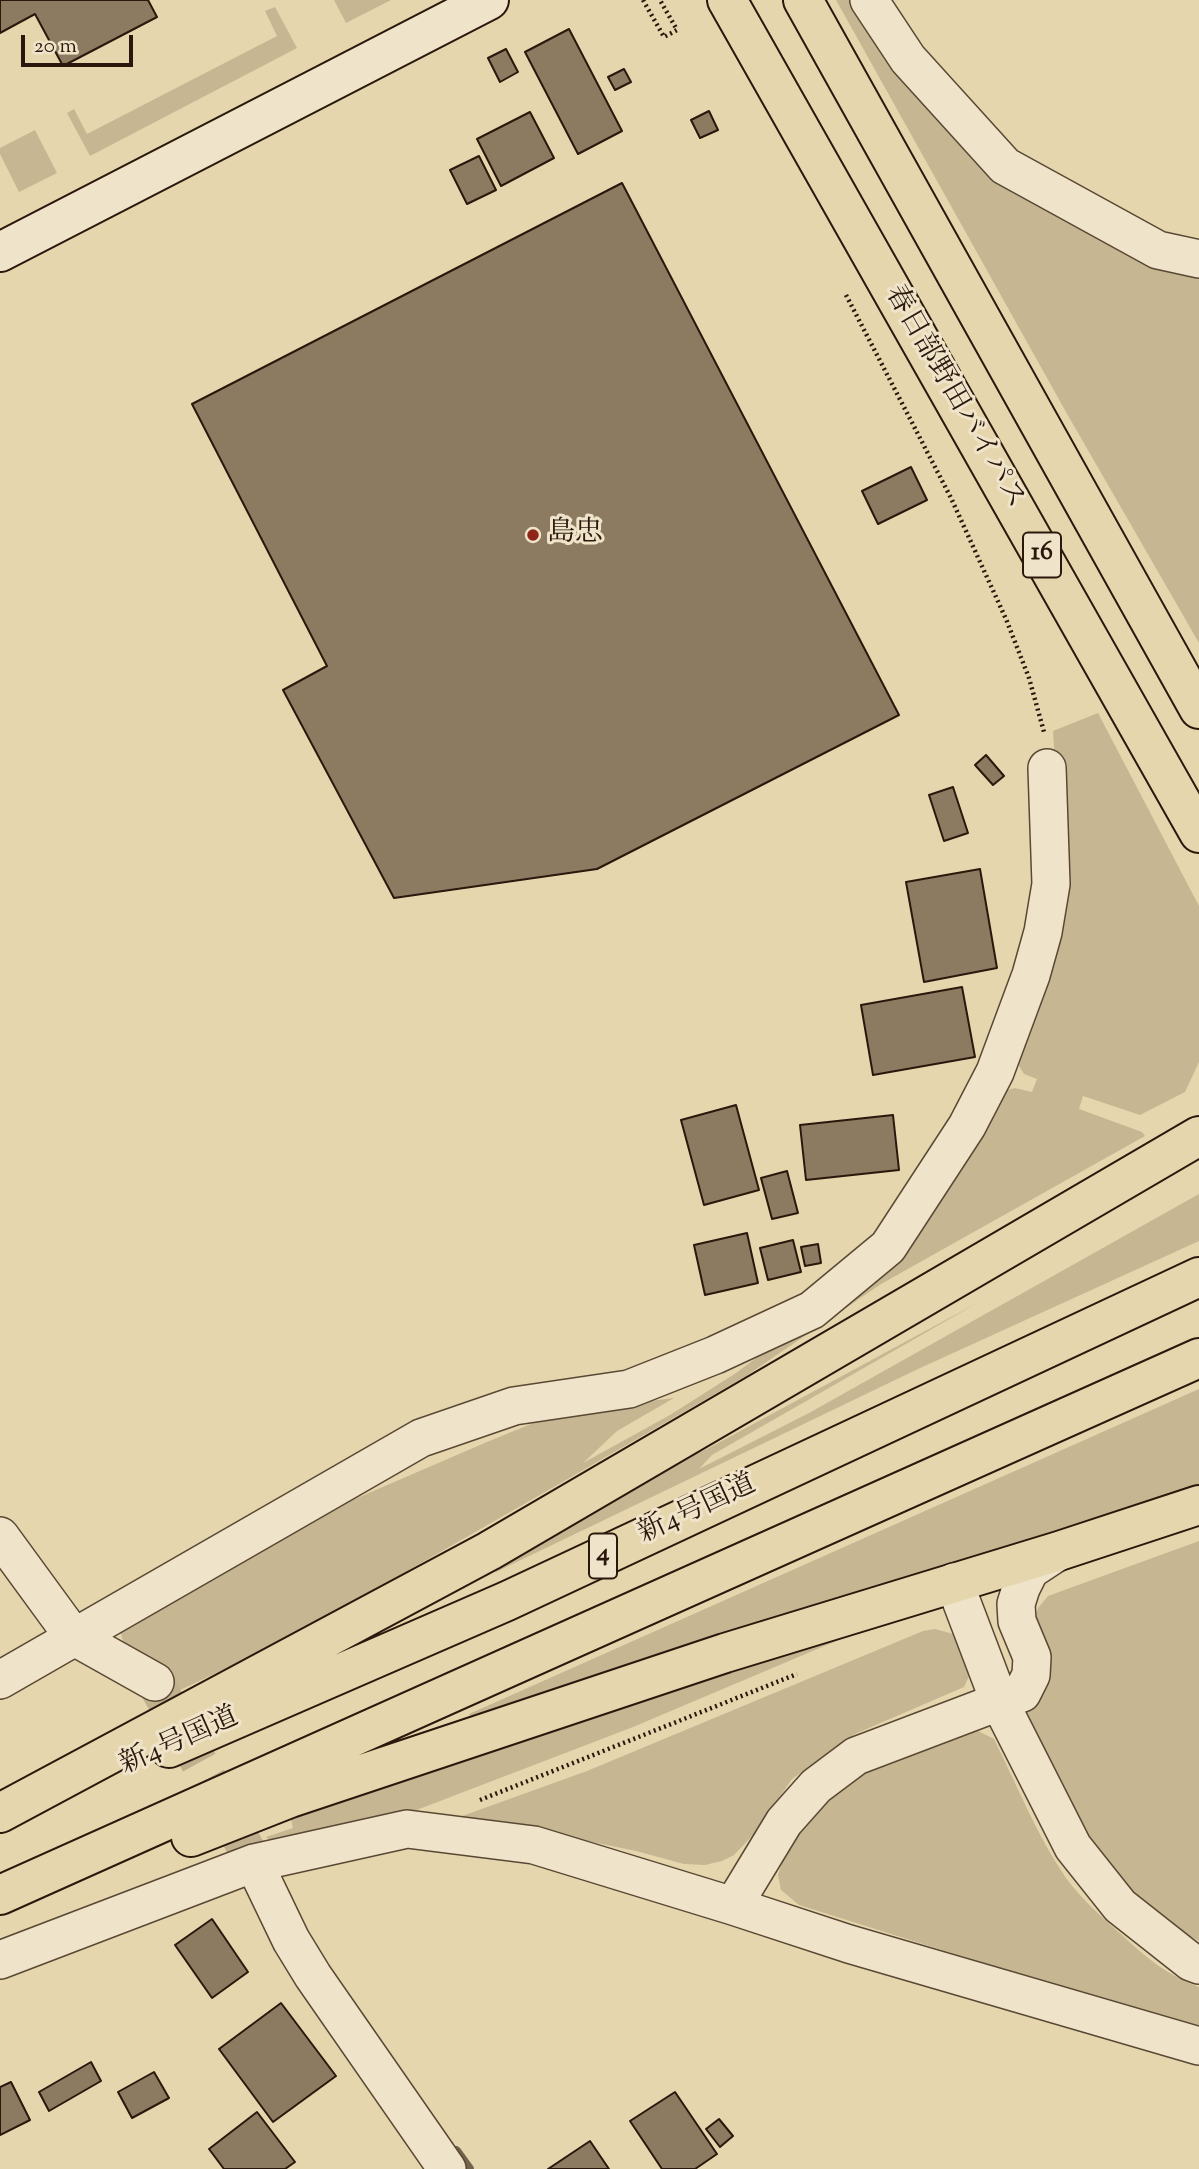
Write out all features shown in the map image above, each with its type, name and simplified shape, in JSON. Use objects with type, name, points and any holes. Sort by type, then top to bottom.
[{"type":"highway","name":"春日部野田バイパス","points":[[727,0],[1199,833]]},
{"type":"highway","name":"16","points":[[803,0],[1199,709]]},
{"type":"highway","points":[[0,1813],[489,1551],[1199,1136]]},
{"type":"highway","name":"新4号国道","points":[[0,1822],[506,1601],[1199,1277]]},
{"type":"highway","name":"4","points":[[0,1895],[1199,1358]]},
{"type":"highway","points":[[0,1913],[290,1798],[725,1653],[1199,1505]]},
{"type":"street","points":[[0,252],[489,0]]},
{"type":"street","points":[[869,0],[908,59],[1005,166],[1158,250],[1199,259]]},
{"type":"street","points":[[0,1680],[421,1438],[514,1406],[629,1389],[715,1355],[812,1310],[888,1247],[967,1126],[995,1072],[1031,975],[1043,932],[1051,884],[1047,768]]},
{"type":"street","points":[[0,1536],[73,1636],[155,1682]]},
{"type":"street","points":[[733,1906],[784,1822],[816,1786],[856,1756],[1022,1693],[1031,1675],[1032,1657],[1017,1621],[1016,1604],[1030,1570],[1059,1550]]},
{"type":"street","points":[[954,1582],[1000,1703],[1073,1847],[1120,1906],[1191,1962],[1199,1965]]},
{"type":"street","points":[[0,1960],[254,1863],[407,1829],[534,1845],[849,1944],[1199,2046]]},
{"type":"street","points":[[254,1863],[291,1940],[313,1976],[447,2169]]},
{"type":"path","points":[[643,0],[664,37],[677,30],[660,0]]},
{"type":"path","points":[[842,286],[951,498],[1006,619],[1029,678],[1044,727],[1047,768]]},
{"type":"path","points":[[470,1804],[807,1670]]},
{"type":"shaded area","points":[[334,0],[391,0],[346,23]]},
{"type":"shaded area","points":[[836,0],[860,0],[996,146],[1199,264],[1199,643],[1066,412]]},
{"type":"shaded area","points":[[275,7],[297,48],[90,156],[67,113],[74,109],[87,134],[277,36],[265,11]]},
{"type":"shaded area","points":[[35,130],[57,173],[19,192],[0,154],[0,148]]},
{"type":"shaded area","points":[[1098,713],[1199,906],[1199,1062],[1185,1092],[1140,1115],[1083,1096],[1079,1109],[1142,1132],[1145,1136],[881,1284],[746,1376],[292,1637],[178,1691],[169,1671],[124,1646],[120,1629],[327,1511],[560,1412],[674,1398],[617,1431],[583,1463],[670,1415],[736,1373],[825,1307],[999,1092],[1015,1088],[1032,1092],[1037,1079],[1024,1074],[1013,1056],[1057,797],[1053,731]]},
{"type":"shaded area","points":[[1199,1194],[1199,1241],[918,1369],[496,1572],[494,1568],[640,1480],[707,1449],[979,1302],[712,1455],[699,1469],[809,1413]]},
{"type":"shaded area","points":[[1199,1389],[1199,1485],[961,1565],[573,1682],[471,1718],[469,1714]]},
{"type":"shaded area","points":[[1199,1541],[1199,1941],[1147,1905],[1100,1856],[1068,1808],[1021,1710],[1035,1700],[1048,1679],[1048,1656],[1036,1615],[1048,1596]]},
{"type":"shaded area","points":[[867,1628],[633,1727],[341,1839],[279,1847],[266,1837],[293,1828],[290,1815],[449,1761]]},
{"type":"shaded area","points":[[935,1629],[957,1635],[971,1672],[964,1687],[855,1734],[792,1779],[754,1834],[734,1855],[722,1861],[705,1865],[684,1864],[548,1833],[429,1828],[587,1771],[923,1631]]},
{"type":"shaded area","points":[[965,1731],[978,1731],[994,1739],[1046,1845],[1079,1894],[1149,1959],[1178,1978],[1199,1987],[1199,2031],[799,1905],[781,1890],[778,1875],[786,1849],[829,1793],[868,1767]]},
{"type":"building","points":[[0,0],[148,0],[157,17],[63,66],[35,14],[0,33]]},
{"type":"building","points":[[569,29],[622,131],[578,154],[525,52]]},
{"type":"building","points":[[506,49],[518,72],[500,82],[488,58]]},
{"type":"building","points":[[624,69],[631,82],[615,90],[608,77]]},
{"type":"building","points":[[709,111],[718,130],[700,138],[691,120]]},
{"type":"building","points":[[530,112],[554,158],[501,186],[477,139]]},
{"type":"building","points":[[479,156],[496,190],[467,204],[450,170]]},
{"type":"building","name":"島忠","points":[[622,183],[899,715],[597,869],[394,898],[283,690],[327,666],[192,404]]},
{"type":"building","points":[[911,467],[927,500],[878,524],[862,491]]},
{"type":"building","points":[[986,755],[1004,776],[993,785],[975,765]]},
{"type":"building","points":[[953,787],[968,833],[944,841],[929,795]]},
{"type":"building","points":[[980,869],[997,968],[924,982],[906,882]]},
{"type":"building","points":[[962,987],[975,1057],[873,1075],[861,1005]]},
{"type":"building","points":[[736,1105],[759,1190],[704,1205],[681,1120]]},
{"type":"building","points":[[893,1115],[899,1170],[806,1180],[800,1125]]},
{"type":"building","points":[[787,1171],[798,1213],[772,1219],[761,1178]]},
{"type":"building","points":[[747,1233],[758,1283],[705,1295],[694,1245]]},
{"type":"building","points":[[793,1240],[801,1272],[768,1280],[760,1248]]},
{"type":"building","points":[[818,1244],[821,1263],[805,1266],[801,1247]]},
{"type":"building","points":[[212,1919],[248,1972],[212,1998],[175,1945]]},
{"type":"building","points":[[281,2003],[336,2076],[273,2122],[219,2049]]},
{"type":"building","points":[[91,2062],[101,2081],[49,2111],[39,2092]]},
{"type":"building","points":[[154,2072],[169,2098],[132,2118],[118,2092]]},
{"type":"building","points":[[11,2082],[30,2120],[0,2135],[0,2087]]},
{"type":"building","points":[[675,2092],[717,2154],[695,2169],[662,2169],[630,2121]]},
{"type":"building","points":[[257,2112],[295,2162],[285,2169],[224,2169],[209,2149]]},
{"type":"building","points":[[719,2119],[733,2136],[720,2147],[706,2129]]},
{"type":"building","points":[[590,2141],[609,2169],[548,2169]]},
{"type":"waterway","points":[[456,2151],[469,2169]]},
{"type":"tunnel","points":[[155,1682],[254,1863]]},
{"type":"place","name":"島忠","points":[[533,535]]}]
